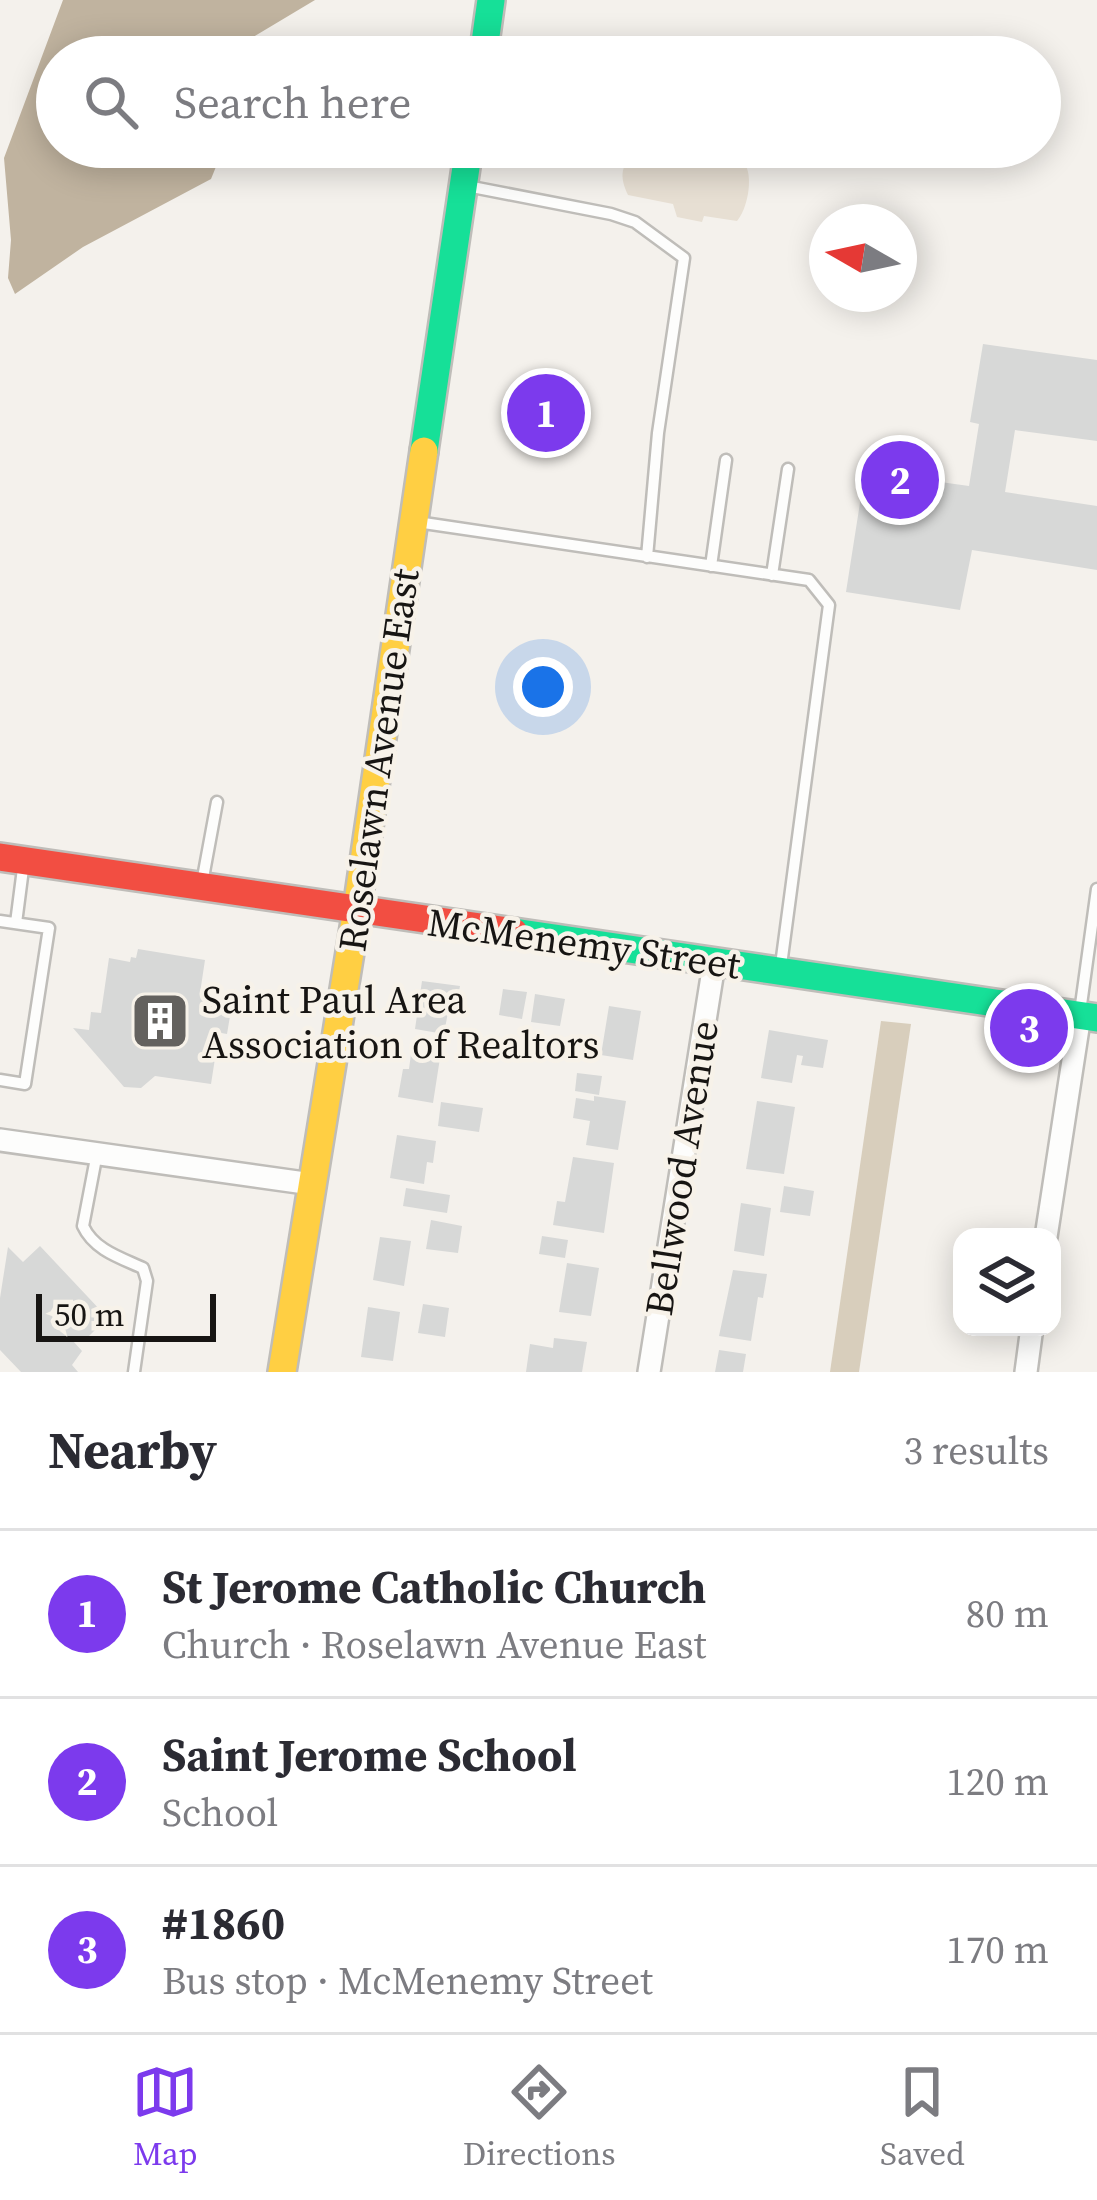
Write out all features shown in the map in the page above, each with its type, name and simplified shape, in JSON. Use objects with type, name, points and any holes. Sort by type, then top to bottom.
[{"type":"street","points":[[486,36],[491,0]]},
{"type":"street","name":"Roselawn Avenue East","points":[[282,1372],[357,909],[467,168]]},
{"type":"street","name":"McMenemy Street","points":[[12,859],[1088,1017]]},
{"type":"street","name":"Bellwood Avenue","points":[[649,1372],[714,964]]},
{"type":"street","points":[[1048,1228],[1088,1017]]},
{"type":"street","points":[[0,1140],[313,1184]]},
{"type":"street","points":[[1026,1372],[1031,1336]]},
{"type":"lane","points":[[464,185],[611,214],[635,222],[684,258],[658,433],[647,556]]},
{"type":"lane","points":[[711,566],[726,460]]},
{"type":"lane","points":[[772,574],[788,469]]},
{"type":"lane","points":[[414,522],[809,580],[829,605],[780,971]]},
{"type":"lane","points":[[202,886],[217,802]]},
{"type":"lane","points":[[12,859],[16,923]]},
{"type":"lane","points":[[1088,1017],[1097,889]]},
{"type":"lane","points":[[0,921],[49,928],[26,1084],[0,1080]]},
{"type":"lane","points":[[97,1153],[83,1226],[88,1238],[110,1254],[143,1268],[147,1281],[134,1372]]},
{"type":"shaded area","points":[[63,0],[315,0],[255,36],[50,36]]},
{"type":"shaded area","points":[[36,72],[36,168],[215,168],[211,179],[83,247],[15,294],[8,278],[11,240],[4,158]]},
{"type":"shaded area","points":[[747,168],[749,187],[737,221],[704,216],[702,222],[677,217],[673,204],[628,195],[623,171]]},
{"type":"shaded area","points":[[881,1021],[911,1024],[859,1372],[830,1372]]},
{"type":"building","points":[[983,344],[1097,360],[1097,441],[1015,430],[1005,492],[1097,506],[1097,570],[972,550],[960,610],[846,592],[862,490],[883,474],[969,486],[979,424],[970,422]]},
{"type":"building","name":"Saint Paul Area Association of Realtors","points":[[138,949],[205,960],[200,993],[233,998],[227,1034],[210,1031],[207,1051],[216,1052],[211,1084],[155,1076],[141,1088],[124,1087],[73,1028],[89,1030],[91,1012],[101,1013],[109,958],[130,962]]},
{"type":"building","points":[[422,981],[460,986],[457,1002],[450,1001],[444,1034],[415,1029]]},
{"type":"building","points":[[503,989],[527,992],[522,1019],[499,1015]]},
{"type":"building","points":[[535,994],[565,999],[560,1026],[531,1022]]},
{"type":"building","points":[[609,1006],[641,1011],[633,1060],[601,1055]]},
{"type":"building","points":[[769,1030],[828,1040],[823,1068],[801,1065],[803,1056],[797,1055],[792,1083],[761,1078]]},
{"type":"building","points":[[411,1054],[440,1058],[433,1103],[398,1097]]},
{"type":"building","points":[[577,1073],[602,1076],[599,1095],[575,1091]]},
{"type":"building","points":[[594,1096],[626,1101],[618,1150],[586,1145],[590,1121],[573,1118],[576,1098],[594,1101]]},
{"type":"building","points":[[757,1101],[795,1107],[784,1174],[746,1169]]},
{"type":"building","points":[[441,1102],[483,1108],[479,1132],[438,1126]]},
{"type":"building","points":[[397,1135],[436,1141],[424,1184],[390,1178]]},
{"type":"building","points":[[573,1157],[614,1163],[604,1233],[553,1225],[557,1201],[565,1202]]},
{"type":"building","points":[[784,1186],[814,1191],[810,1216],[780,1212]]},
{"type":"building","points":[[406,1188],[450,1195],[447,1213],[403,1206]]},
{"type":"building","points":[[741,1203],[771,1208],[764,1256],[734,1251]]},
{"type":"building","points":[[431,1220],[462,1226],[458,1253],[426,1249]]},
{"type":"building","points":[[542,1236],[568,1240],[565,1258],[539,1254]]},
{"type":"building","points":[[380,1237],[411,1241],[404,1286],[373,1280]]},
{"type":"building","points":[[40,1246],[103,1313],[92,1323],[97,1328],[85,1340],[80,1336],[73,1341],[82,1351],[72,1365],[78,1372],[21,1372],[0,1350],[0,1298],[8,1247],[23,1262]]},
{"type":"building","points":[[567,1263],[599,1268],[591,1316],[559,1312]]},
{"type":"building","points":[[733,1270],[767,1274],[751,1341],[719,1336]]},
{"type":"building","points":[[423,1304],[449,1308],[445,1337],[418,1333]]},
{"type":"building","points":[[368,1307],[400,1312],[393,1361],[361,1357]]},
{"type":"building","points":[[554,1338],[587,1342],[582,1372],[526,1372],[530,1344],[553,1348]]},
{"type":"building","points":[[719,1350],[746,1354],[743,1372],[715,1372]]},
{"type":"traffic: fast","points":[[486,36],[491,0]]},
{"type":"traffic: fast","points":[[424,451],[466,168]]},
{"type":"traffic: fast","points":[[514,932],[1097,1018]]},
{"type":"traffic: slow","points":[[282,1372],[424,451]]},
{"type":"traffic: jam","points":[[0,857],[514,932]]},
{"type":"place","name":"St Jerome Catholic Church","points":[[546,413]]},
{"type":"place","name":"Saint Jerome School","points":[[900,480]]},
{"type":"place","name":"Saint Paul Area Association of Realtors","points":[[160,1021]]},
{"type":"place","name":"#1860","points":[[1029,1028]]}]
